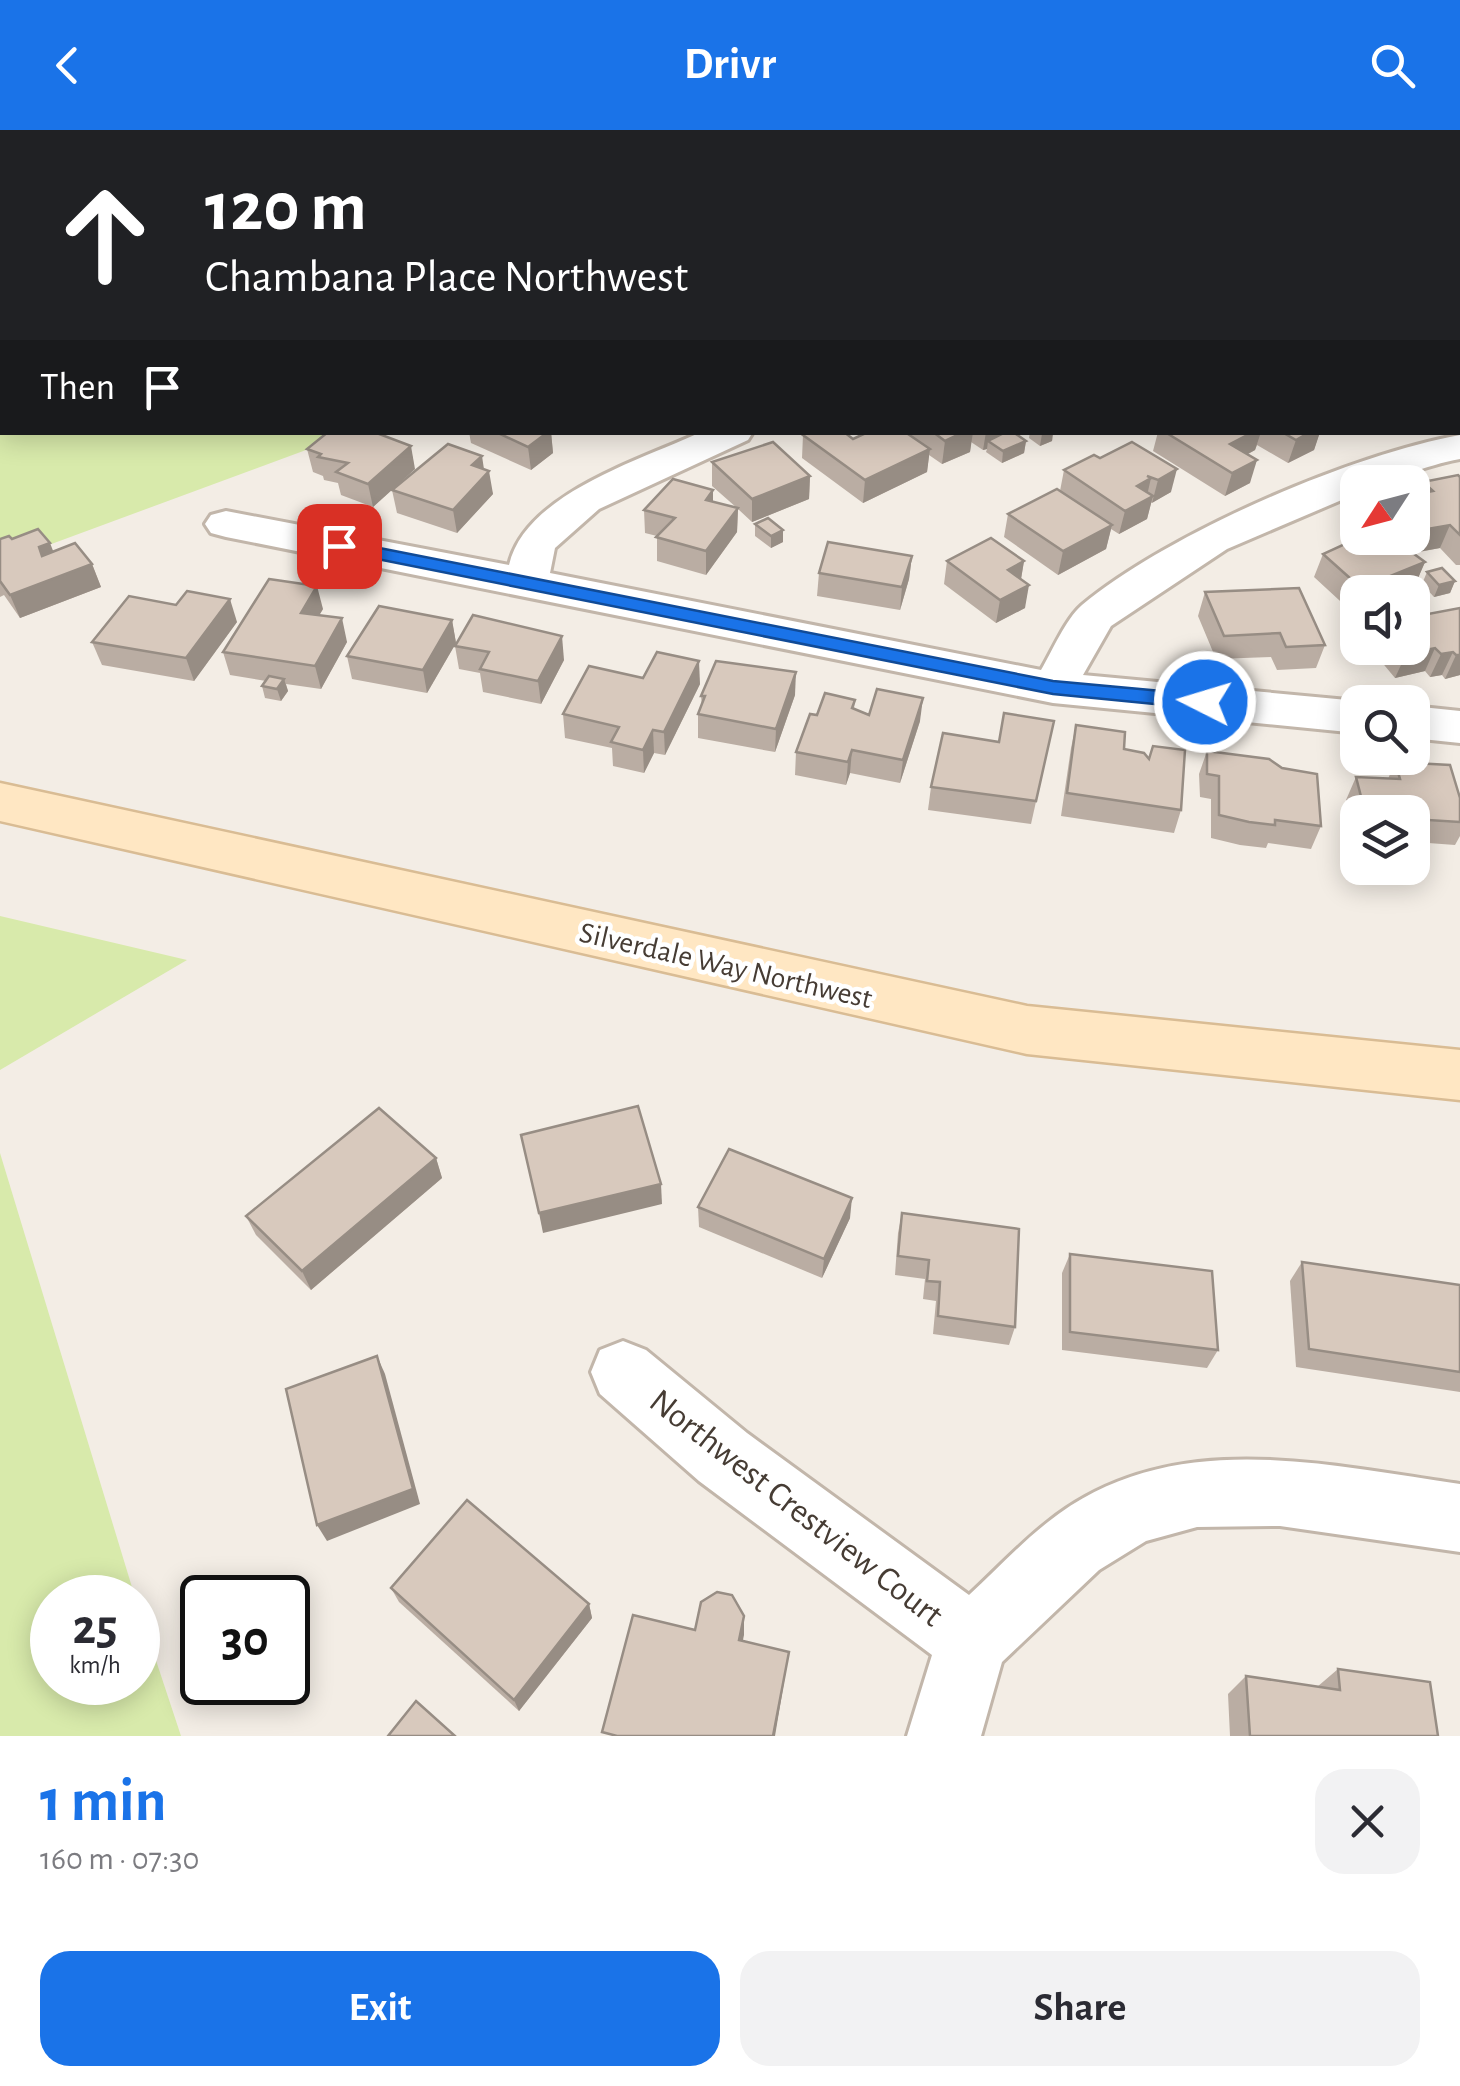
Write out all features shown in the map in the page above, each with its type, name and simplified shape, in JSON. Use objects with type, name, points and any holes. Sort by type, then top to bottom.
[{"type":"main road","name":"Silverdale Way Northwest","points":[[0,802],[1027,1030],[1460,1075]]},
{"type":"street","points":[[528,582],[535,544],[586,500],[727,435]]},
{"type":"street","points":[[1053,688],[1095,617],[1212,540],[1410,456],[1460,446]]},
{"type":"street","points":[[226,524],[1053,688],[1340,715]]},
{"type":"street","points":[[1430,724],[1460,727]]},
{"type":"street","name":"Northwest Crestview Court","points":[[623,1372],[724,1457],[972,1641]]},
{"type":"street","points":[[944,1736],[972,1641],[1074,1545],[1132,1510],[1197,1492],[1280,1492],[1460,1518]]},
{"type":"green space","points":[[0,435],[347,435],[0,563]]},
{"type":"green space","points":[[0,916],[187,960],[0,1070]]},
{"type":"green space","points":[[0,1153],[128,1575],[30,1575],[30,1705],[160,1705],[160,1673],[181,1736],[0,1736]]},
{"type":"building","points":[[324,435],[382,435],[411,446],[368,484],[336,472],[348,463],[318,457],[321,454],[307,449]]},
{"type":"building","points":[[502,435],[544,435],[528,447]]},
{"type":"building","points":[[803,435],[848,435],[853,439],[862,435],[909,435],[930,449],[865,480]]},
{"type":"building","points":[[1000,435],[1017,435],[1026,441],[1003,451],[988,441]]},
{"type":"building","points":[[1170,435],[1247,435],[1230,444],[1257,460],[1232,473]]},
{"type":"building","points":[[773,442],[810,476],[752,499],[712,462]]},
{"type":"building","points":[[1132,442],[1177,469],[1158,480],[1147,476],[1151,478],[1137,486],[1153,496],[1125,511],[1064,470],[1094,455],[1100,458]]},
{"type":"building","points":[[448,444],[482,456],[472,465],[489,471],[453,510],[392,490]]},
{"type":"building","points":[[1460,477],[1460,535],[1450,525],[1430,529],[1430,481]]},
{"type":"building","points":[[673,479],[713,490],[706,500],[738,508],[706,551],[656,537],[675,518],[644,510]]},
{"type":"building","points":[[1057,489],[1112,525],[1063,551],[1008,514]]},
{"type":"building","points":[[768,518],[783,530],[771,536],[755,524]]},
{"type":"building","points":[[38,529],[50,543],[39,547],[42,556],[75,543],[92,564],[10,595],[0,581],[0,539],[12,539]]},
{"type":"building","points":[[991,538],[1024,561],[1008,570],[1029,585],[1000,600],[947,561]]},
{"type":"building","points":[[828,542],[912,556],[902,587],[819,573]]},
{"type":"building","points":[[1340,546],[1340,555],[1415,555],[1425,562],[1393,575],[1346,575],[1323,554]]},
{"type":"building","points":[[1442,568],[1455,581],[1439,585],[1427,572]]},
{"type":"building","points":[[269,579],[317,586],[301,613],[342,618],[315,666],[223,652]]},
{"type":"building","points":[[1299,588],[1325,645],[1286,647],[1280,633],[1224,636],[1205,592]]},
{"type":"building","points":[[187,591],[230,599],[186,658],[92,642],[129,596],[176,605]]},
{"type":"building","points":[[379,606],[452,620],[423,670],[347,656]]},
{"type":"building","points":[[1460,608],[1460,655],[1430,649],[1430,614]]},
{"type":"building","points":[[473,615],[562,636],[538,681],[480,669],[489,652],[455,646]]},
{"type":"building","points":[[657,652],[699,661],[664,732],[653,730],[643,750],[611,742],[619,727],[563,714],[589,666],[643,678]]},
{"type":"building","points":[[716,661],[796,672],[776,729],[698,714]]},
{"type":"building","points":[[269,676],[284,679],[277,689],[262,686]]},
{"type":"building","points":[[877,689],[923,698],[903,760],[852,750],[848,762],[796,752],[810,714],[817,715],[825,693],[855,700],[852,708],[869,715]]},
{"type":"building","points":[[1004,713],[1054,721],[1036,801],[931,787],[943,733],[999,742]]},
{"type":"building","points":[[1076,725],[1125,732],[1124,749],[1144,753],[1149,759],[1153,746],[1185,750],[1181,810],[1067,793]]},
{"type":"building","points":[[1207,751],[1269,759],[1282,768],[1317,774],[1321,826],[1275,820],[1275,825],[1219,815],[1219,776],[1207,774]]},
{"type":"building","points":[[1430,764],[1450,765],[1460,798],[1460,822],[1430,820],[1430,795],[1361,795],[1356,777],[1400,779],[1399,775],[1430,775]]},
{"type":"building","points":[[638,1106],[661,1184],[539,1213],[521,1135]]},
{"type":"building","points":[[379,1108],[436,1158],[302,1271],[246,1216]]},
{"type":"building","points":[[729,1149],[852,1198],[824,1259],[698,1207]]},
{"type":"building","points":[[902,1213],[1019,1229],[1015,1327],[938,1316],[940,1282],[927,1281],[929,1260],[898,1256]]},
{"type":"building","points":[[1070,1254],[1212,1271],[1218,1350],[1070,1332]]},
{"type":"building","points":[[1302,1262],[1460,1285],[1460,1372],[1309,1349]]},
{"type":"building","points":[[377,1356],[413,1489],[317,1525],[286,1389]]},
{"type":"building","points":[[467,1500],[589,1604],[514,1700],[391,1588]]},
{"type":"building","points":[[717,1592],[732,1595],[744,1616],[739,1640],[789,1652],[773,1736],[617,1736],[602,1732],[633,1615],[695,1630],[701,1602]]},
{"type":"building","points":[[1338,1669],[1430,1682],[1438,1736],[1250,1736],[1246,1676],[1340,1690]]},
{"type":"building","points":[[416,1701],[455,1736],[388,1736]]},
{"type":"route","points":[[339,546],[1053,688],[1205,702]]}]
